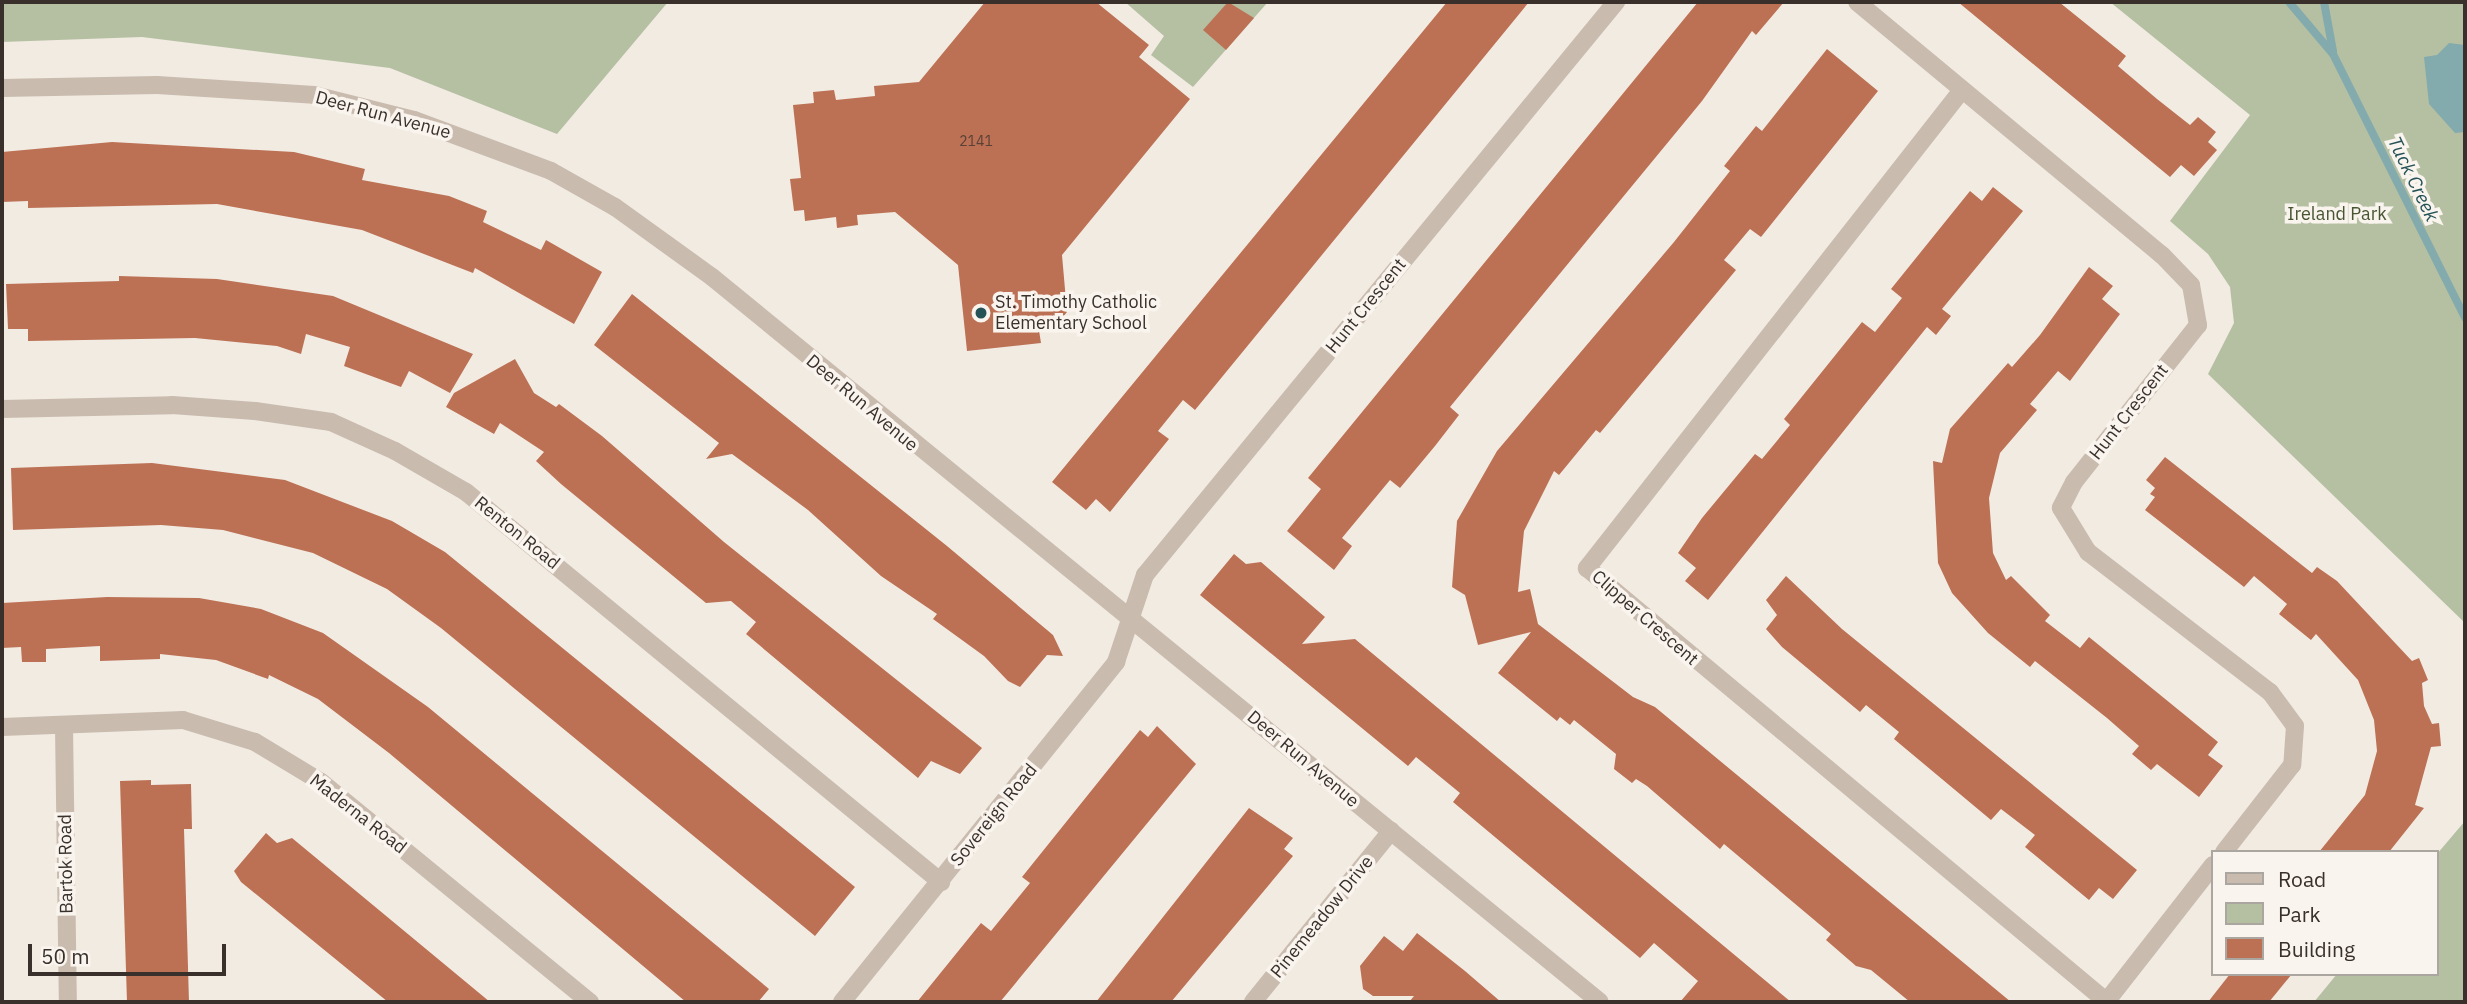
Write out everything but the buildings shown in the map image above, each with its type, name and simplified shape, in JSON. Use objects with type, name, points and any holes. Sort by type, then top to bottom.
[{"type":"street","name":"Hunt Crescent","points":[[1133,619],[1145,575],[1616,2]]},
{"type":"street","name":"Hunt Crescent","points":[[1857,2],[2162,255],[2191,285],[2198,326],[2074,482],[2061,508],[2088,552],[2270,692],[2295,726],[2292,765],[2226,850]]},
{"type":"street","name":"Deer Run Avenue","points":[[2,88],[156,85],[314,94],[414,120],[551,171],[670,244],[999,517],[1133,619],[1600,1002]]},
{"type":"street","name":"Clipper Crescent","points":[[1962,90],[1587,568],[2106,1002]]},
{"type":"street","name":"Renton Road","points":[[2,409],[172,405],[256,411],[331,422],[395,451],[466,492],[941,882]]},
{"type":"street","name":"Sovereign Road","points":[[842,1002],[1116,662],[1133,619]]},
{"type":"street","name":"Maderna Road","points":[[2,727],[183,720],[255,742],[321,782],[590,1002]]},
{"type":"street","name":"Bartok Road","points":[[64,726],[68,1002]]},
{"type":"street","name":"Pinemeadow Drive","points":[[1253,1002],[1391,831]]},
{"type":"street","points":[[2106,1002],[2212,866]]},
{"type":"green space","points":[[2,2],[668,2],[557,134],[390,68],[142,37],[2,42]]},
{"type":"green space","points":[[1125,2],[1268,2],[1193,87],[1151,55],[1164,36]]},
{"type":"green space","name":"Ireland Park","points":[[2110,2],[2465,2],[2465,623],[2208,374],[2234,323],[2230,287],[2208,254],[2170,221],[2250,115]]},
{"type":"green space","points":[[2465,821],[2465,1002],[2314,1002],[2335,976],[2439,976],[2439,852]]},
{"type":"water","points":[[2449,43],[2465,45],[2465,132],[2455,133],[2429,104],[2424,57],[2437,55]]},
{"type":"waterway","name":"Tuck Creek","points":[[2289,2],[2333,54],[2465,318]]},
{"type":"waterway","name":"Tuck Creek","points":[[2324,2],[2333,51]]},
{"type":"place","name":"St. Timothy Catholic Elementary School","points":[[981,313]]}]
